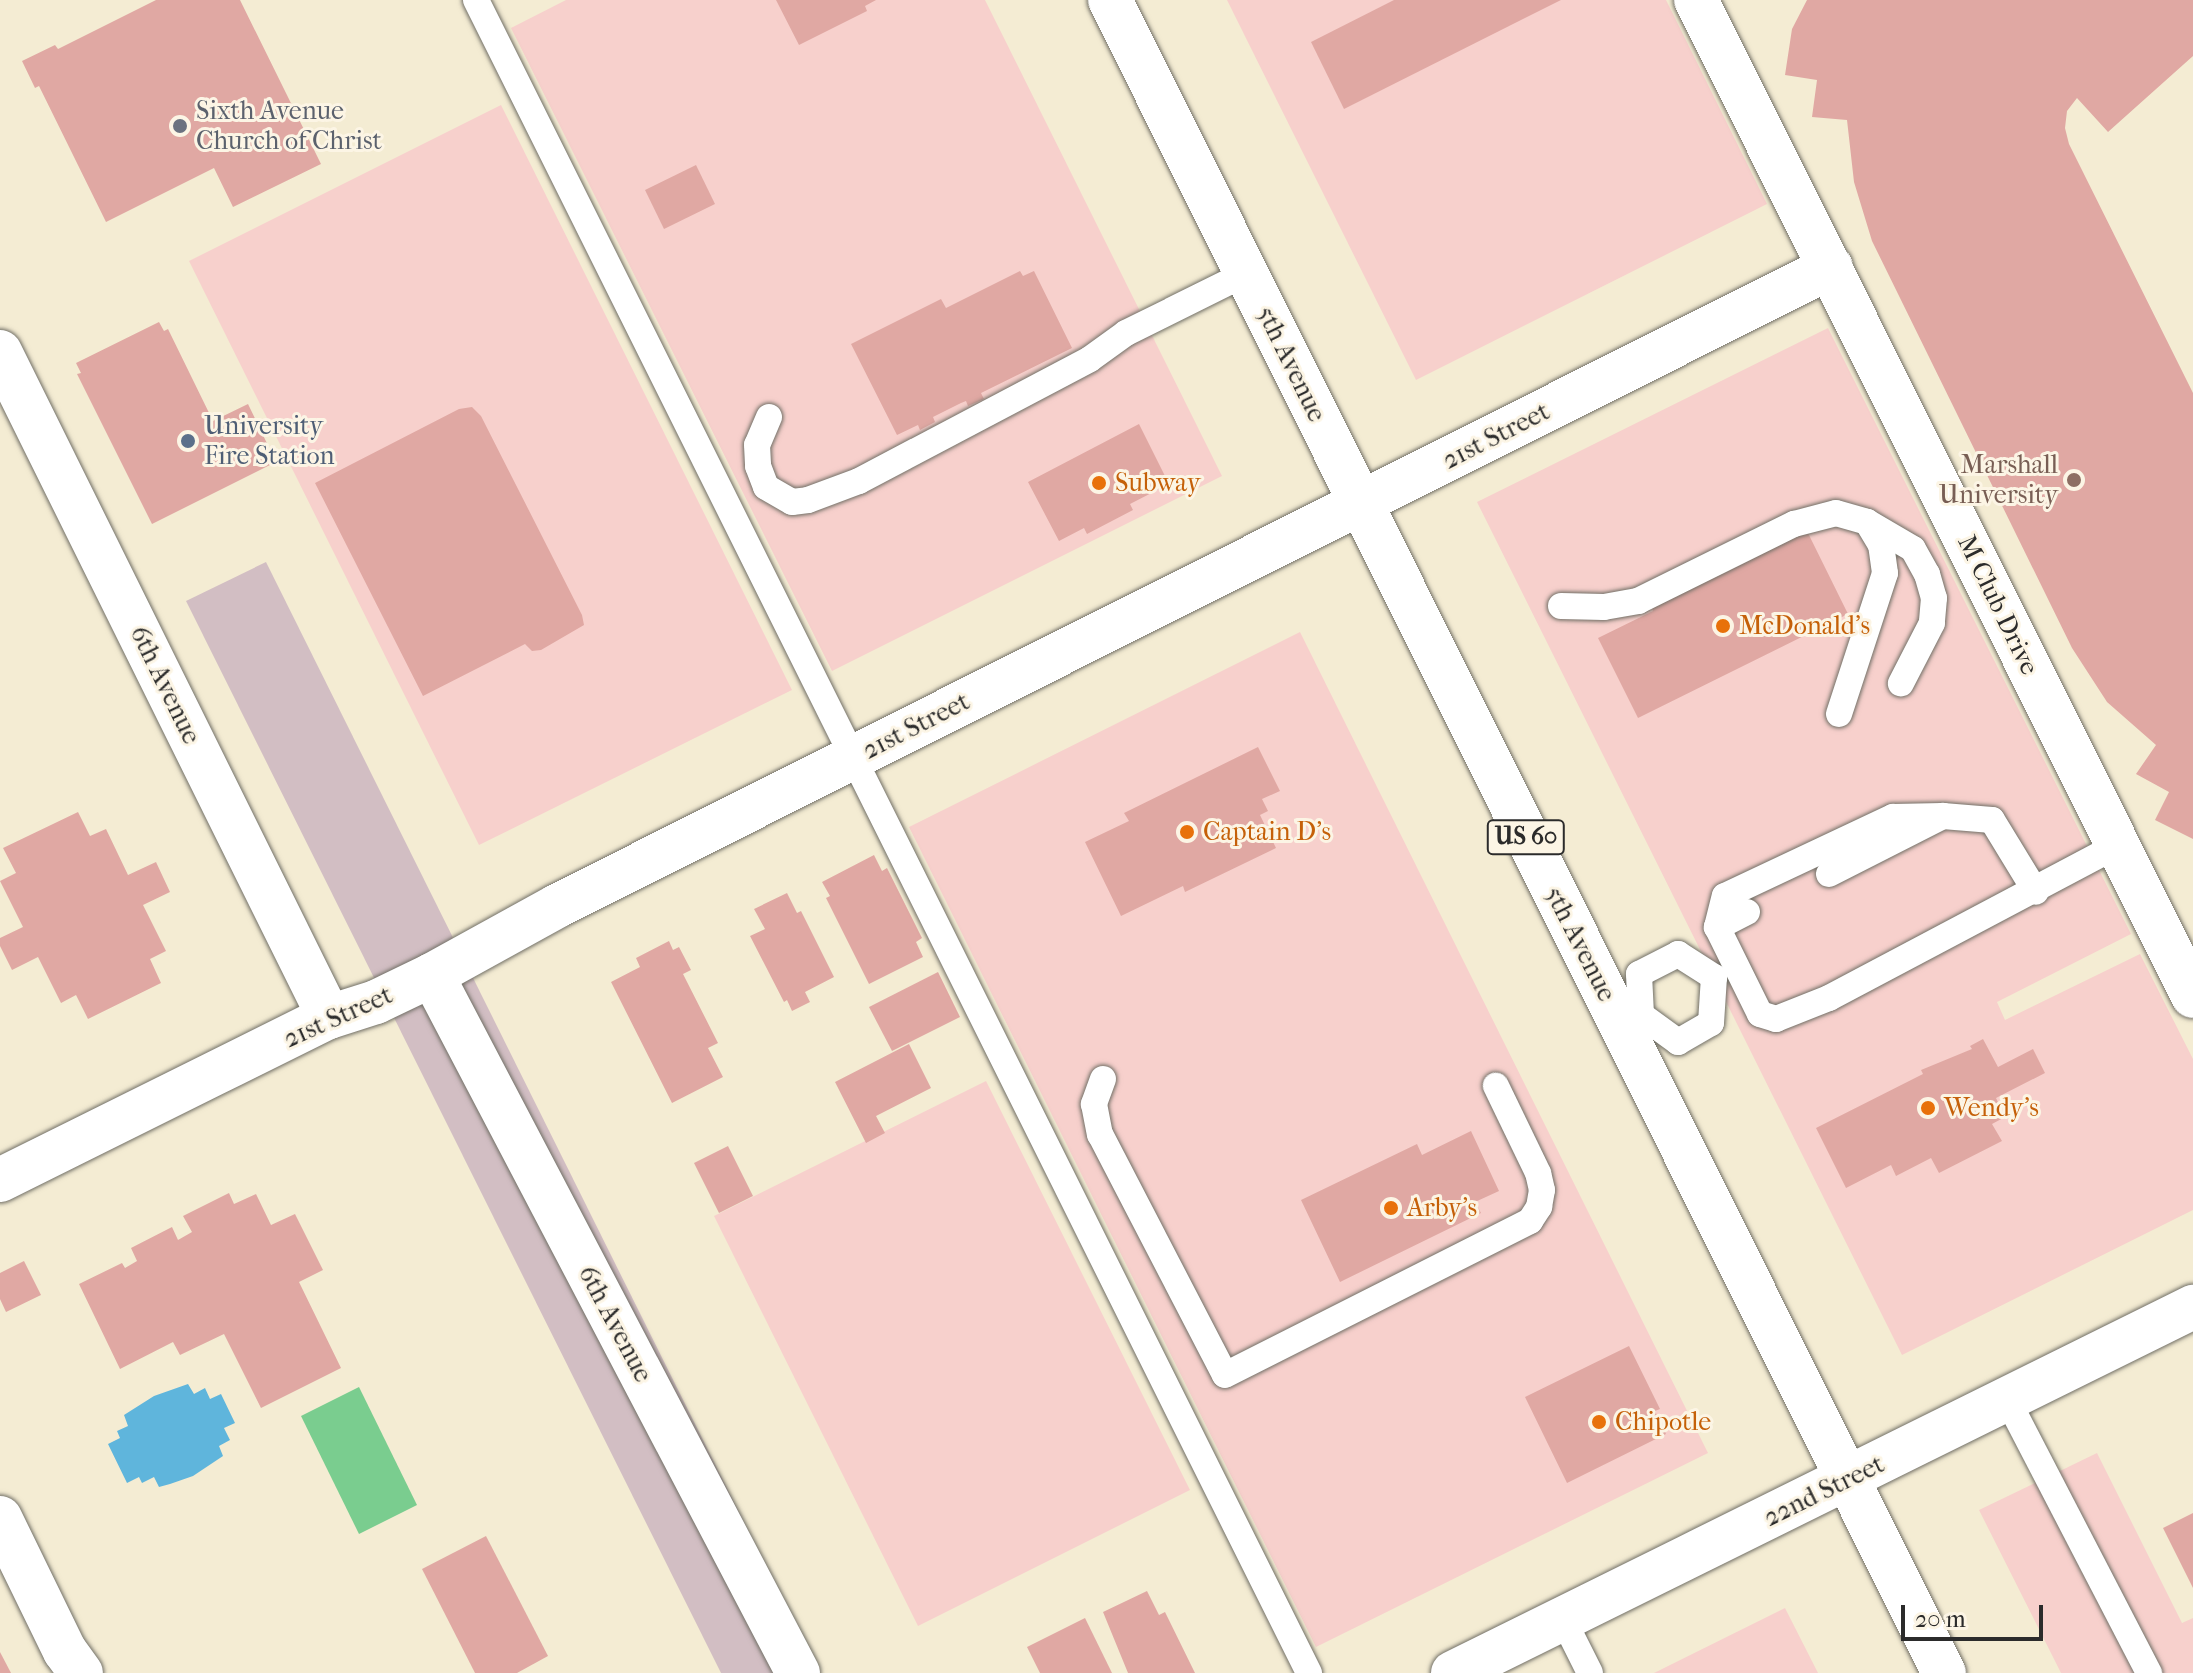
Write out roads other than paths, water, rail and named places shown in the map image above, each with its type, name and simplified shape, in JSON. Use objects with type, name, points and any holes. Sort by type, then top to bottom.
[{"type":"street","name":"5th Avenue","points":[[1110,0],[1360,504],[1630,1020],[1848,1479],[1944,1673]]},
{"type":"street","name":"M Club Drive","points":[[1696,0],[2193,996]]},
{"type":"street","name":"21st Street","points":[[0,1180],[329,1017],[376,1002],[432,975],[557,906],[1831,267]]},
{"type":"street","name":"6th Avenue","points":[[0,352],[329,1017]]},
{"type":"street","name":"6th Avenue","points":[[432,975],[798,1673]]},
{"type":"street","name":"22nd Street","points":[[1453,1673],[2193,1307]]},
{"type":"street","points":[[0,1518],[65,1651],[81,1673]]},
{"type":"lane","points":[[476,0],[1309,1673]]},
{"type":"lane","points":[[769,417],[757,445],[758,466],[766,487],[792,502],[832,492],[1090,359],[1126,333],[1245,274]]},
{"type":"lane","points":[[1561,606],[1604,607],[1638,601],[1816,515],[1836,513],[1867,522],[1913,549],[1927,574],[1934,598],[1932,623],[1901,683]]},
{"type":"lane","points":[[1839,714],[1885,573],[1881,545],[1867,522]]},
{"type":"lane","points":[[2036,892],[1992,820],[1943,816],[1893,817],[1725,896],[1717,927],[1724,973],[1711,1023],[1678,1042],[1630,1020],[1639,974],[1678,954],[1724,973],[1760,1014],[1776,1019],[1829,998],[2036,892],[2118,845]]},
{"type":"lane","points":[[1829,874],[1943,816]]},
{"type":"lane","points":[[1717,927],[1747,912]]},
{"type":"lane","points":[[1103,1079],[1094,1104],[1100,1134],[1225,1375],[1530,1221],[1539,1207],[1542,1190],[1538,1173],[1496,1086]]},
{"type":"lane","points":[[2007,1399],[2149,1673]]},
{"type":"lane","points":[[1563,1619],[1590,1673]]},
{"type":"water","points":[[188,1384],[194,1394],[205,1388],[210,1399],[221,1394],[235,1423],[224,1428],[230,1440],[219,1446],[223,1456],[193,1476],[170,1484],[159,1487],[154,1477],[142,1483],[139,1477],[127,1483],[108,1444],[120,1438],[117,1431],[128,1426],[124,1415],[154,1396]]},
{"type":"place","name":"Sixth Avenue Church of Christ","points":[[180,126]]},
{"type":"place","name":"University Fire Station","points":[[188,441]]},
{"type":"place","name":"Marshall University","points":[[2074,480]]},
{"type":"place","name":"Subway","points":[[1099,483]]},
{"type":"place","name":"McDonald's","points":[[1723,626]]},
{"type":"place","name":"Captain D's","points":[[1187,832]]},
{"type":"place","name":"Wendy's","points":[[1928,1108]]},
{"type":"place","name":"Arby's","points":[[1391,1208]]},
{"type":"place","name":"Chipotle","points":[[1599,1422]]}]
